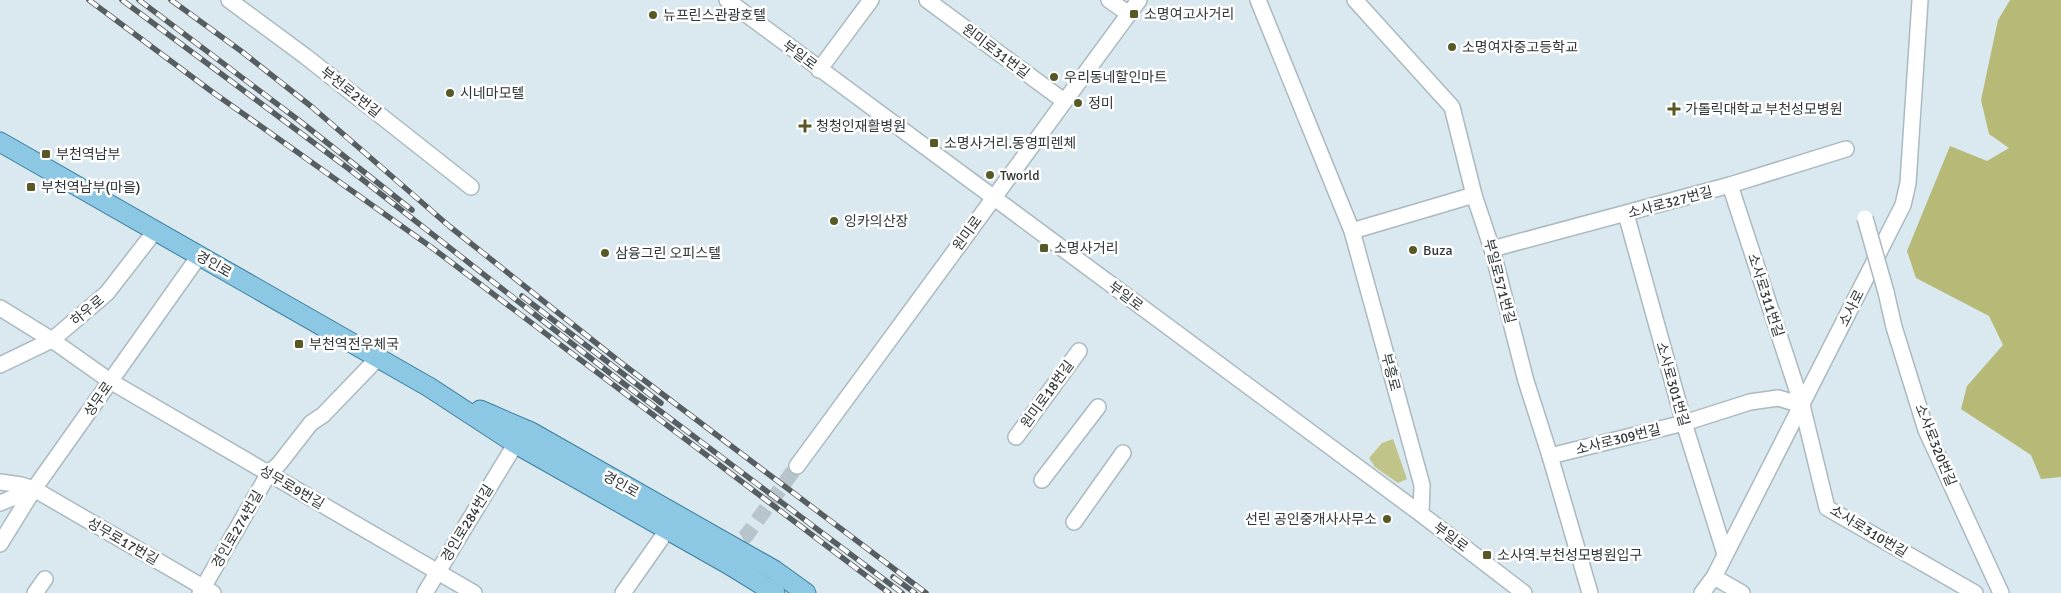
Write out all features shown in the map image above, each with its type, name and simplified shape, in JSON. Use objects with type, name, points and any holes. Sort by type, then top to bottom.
[{"type":"main road","name":"경인로","points":[[0,142],[429,387],[516,444],[728,564],[775,593]]},
{"type":"main road","name":"경인로","points":[[429,387],[510,454],[726,576],[750,593]]},
{"type":"main road","name":"경인로","points":[[429,387],[530,432],[774,570],[806,593]]},
{"type":"street","name":"부천로2번길","points":[[229,0],[305,56],[471,187]]},
{"type":"street","name":"부일로","points":[[727,0],[1421,514],[1524,593]]},
{"type":"street","points":[[820,70],[871,0]]},
{"type":"street","name":"원미로31번길","points":[[927,0],[1064,101]]},
{"type":"street","points":[[1110,0],[1129,14]]},
{"type":"street","name":"원미로","points":[[797,466],[1139,0]]},
{"type":"street","name":"부흥로","points":[[1258,0],[1352,231],[1422,485],[1421,514]]},
{"type":"street","name":"부일로571번길","points":[[1355,0],[1452,107],[1474,195],[1492,249],[1526,381],[1590,593]]},
{"type":"street","name":"소사로","points":[[1702,593],[1714,577],[1903,205],[1908,183],[1920,0]]},
{"type":"street","name":"소사로327번길","points":[[1492,249],[1730,185],[1846,149]]},
{"type":"street","name":"소사로311번길","points":[[1730,185],[1802,405]]},
{"type":"street","points":[[1352,231],[1474,195]]},
{"type":"street","name":"소사로301번길","points":[[1626,214],[1684,423],[1725,554]]},
{"type":"street","name":"소사로320번길","points":[[1865,218],[1894,327],[1926,430],[2001,593]]},
{"type":"street","name":"하우로","points":[[0,366],[52,340],[107,293],[155,231]]},
{"type":"street","name":"성무로","points":[[0,544],[34,489],[199,256]]},
{"type":"street","name":"성무로9번길","points":[[0,308],[52,340],[110,381],[474,593]]},
{"type":"street","name":"원미로18번길","points":[[1016,437],[1079,351]]},
{"type":"street","name":"경인로274번길","points":[[205,591],[269,473],[279,464],[311,423],[323,415],[378,358]]},
{"type":"street","points":[[429,387],[529,441],[712,549]]},
{"type":"street","name":"소사로309번길","points":[[1550,456],[1684,423],[1750,402],[1778,398],[1802,405]]},
{"type":"street","name":"소사로310번길","points":[[1802,405],[1827,508],[1975,593]]},
{"type":"street","points":[[1042,480],[1098,407]]},
{"type":"street","points":[[1074,522],[1123,453]]},
{"type":"street","name":"경인로284번길","points":[[425,593],[510,454]]},
{"type":"street","name":"성무로17번길","points":[[0,482],[34,489],[205,591]]},
{"type":"street","points":[[0,503],[34,489]]},
{"type":"street","points":[[623,593],[661,539]]},
{"type":"street","points":[[745,568],[782,593]]},
{"type":"street","points":[[1714,577],[1742,593]]},
{"type":"street","points":[[35,593],[45,580]]},
{"type":"green space","points":[[2010,0],[2061,0],[2061,477],[2041,479],[2031,455],[1961,409],[1967,386],[2003,345],[1989,316],[1916,278],[1907,251],[1950,146],[1987,161],[2009,148],[1989,134],[1981,100],[1998,20]]},
{"type":"green space","points":[[1393,439],[1407,479],[1398,483],[1375,467],[1369,458],[1382,443]]},
{"type":"tunnel","points":[[723,550],[746,536],[797,466]]},
{"type":"railway","points":[[89,0],[211,91],[431,247],[889,593]]},
{"type":"railway","points":[[122,0],[349,169],[611,374],[902,593]]},
{"type":"railway","points":[[139,0],[301,122],[412,210]]},
{"type":"railway","points":[[171,0],[241,51],[312,107],[449,226],[620,362],[926,593]]},
{"type":"railway","points":[[522,296],[661,403]]},
{"type":"railway","points":[[893,577],[915,593]]},
{"type":"place","name":"소명여고사거리","points":[[1134,14]]},
{"type":"place","name":"뉴프린스관광호텔","points":[[653,15]]},
{"type":"place","name":"소명여자중고등학교","points":[[1452,47]]},
{"type":"place","name":"우리동네할인마트","points":[[1054,77]]},
{"type":"place","name":"시네마모텔","points":[[450,93]]},
{"type":"place","name":"정미","points":[[1078,103]]},
{"type":"place","name":"가톨릭대학교 부천성모병원","points":[[1674,109]]},
{"type":"place","name":"청청인재활병원","points":[[805,126]]},
{"type":"place","name":"소명사거리.동영피렌체","points":[[934,143]]},
{"type":"place","name":"부천역남부","points":[[46,154]]},
{"type":"place","name":"Tworld","points":[[990,175]]},
{"type":"place","name":"부천역남부(마을)","points":[[31,187]]},
{"type":"place","name":"잉카의산장","points":[[834,221]]},
{"type":"place","name":"소명사거리","points":[[1044,248]]},
{"type":"place","name":"Buza","points":[[1413,250]]},
{"type":"place","name":"삼융그린 오피스텔","points":[[605,253]]},
{"type":"place","name":"부천역전우체국","points":[[299,344]]},
{"type":"place","name":"선린 공인중개사사무소","points":[[1387,519]]},
{"type":"place","name":"소사역.부천성모병원입구","points":[[1487,555]]}]
